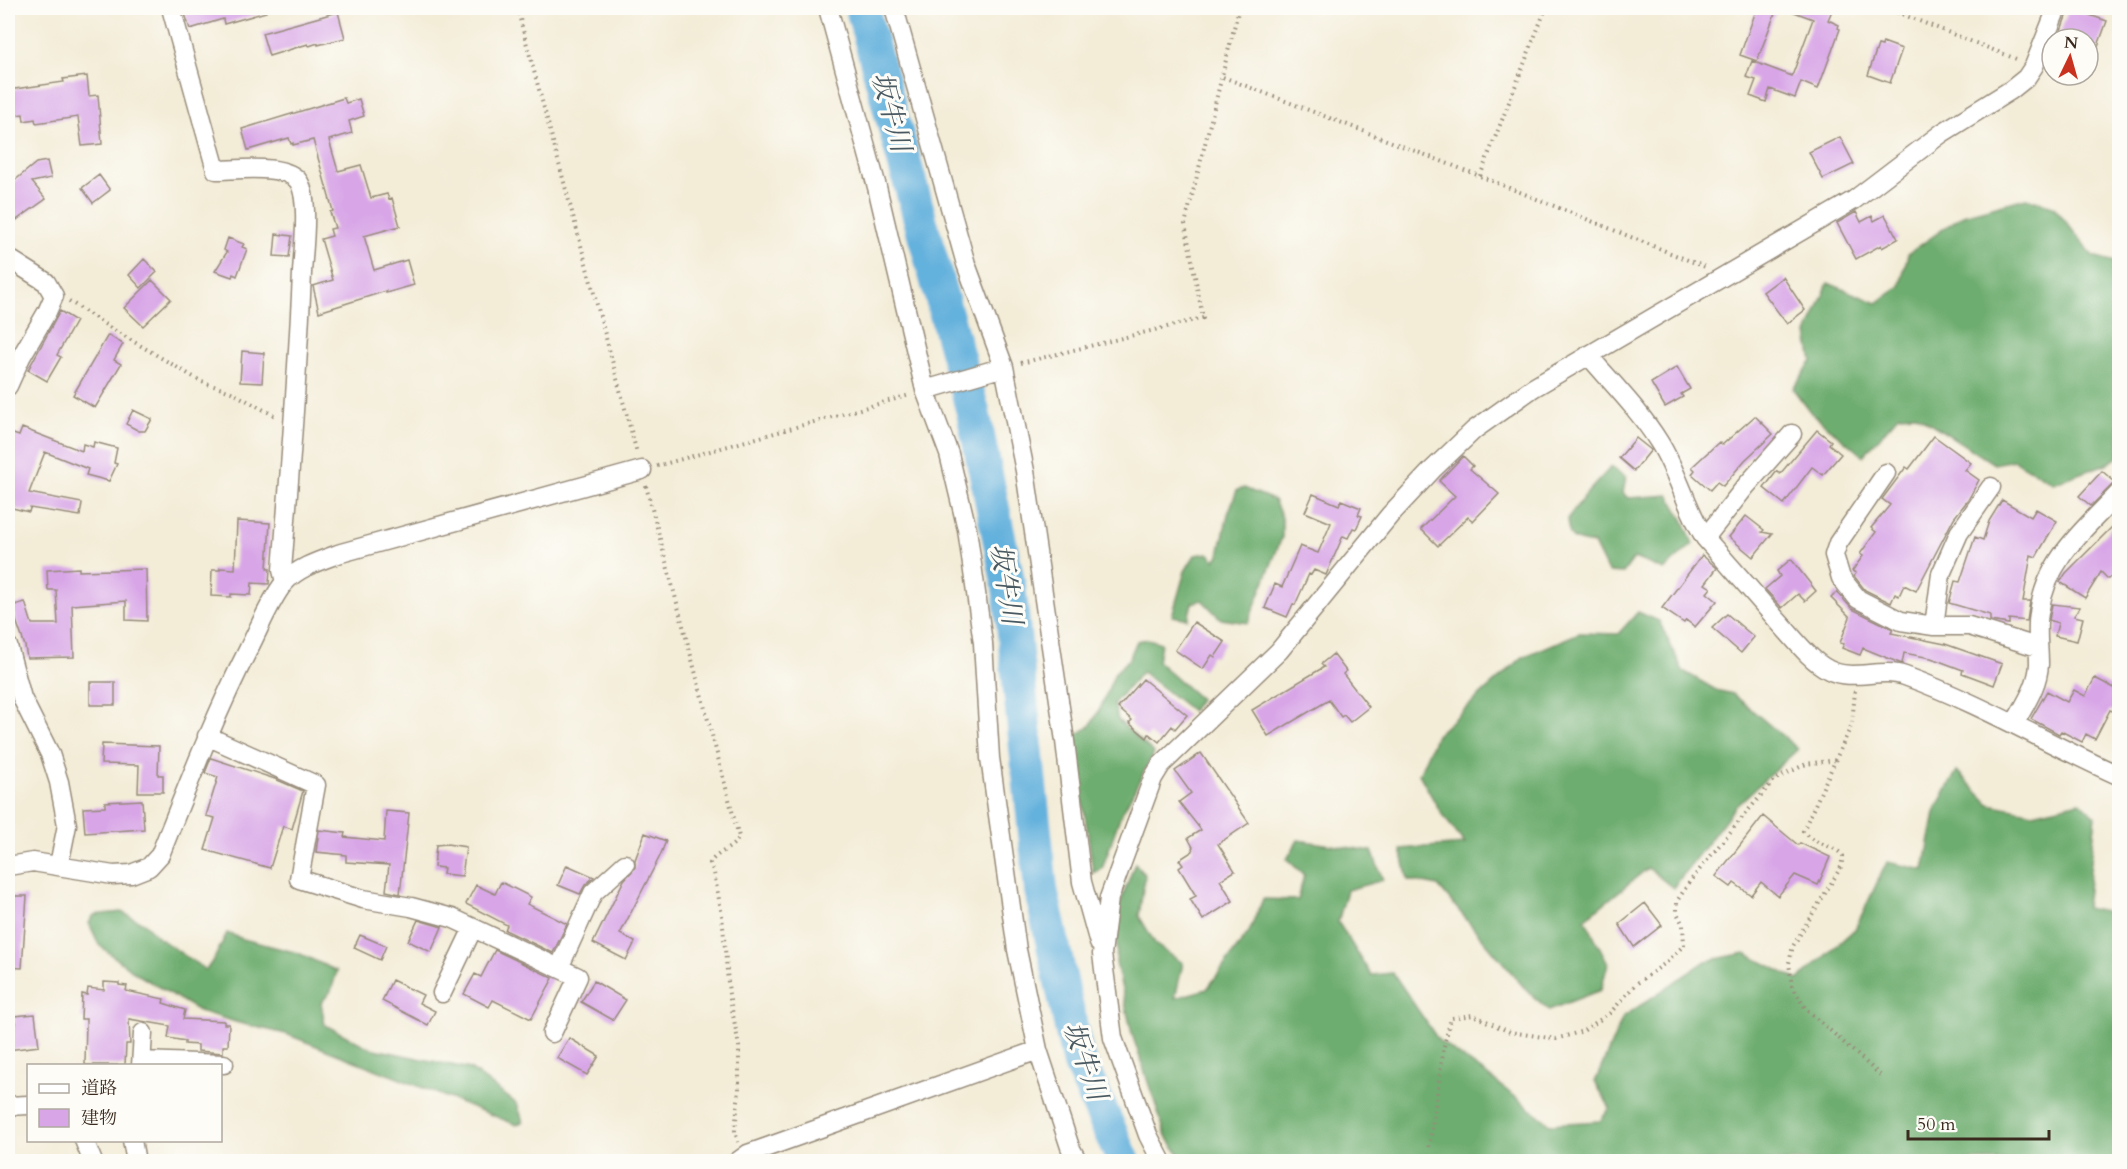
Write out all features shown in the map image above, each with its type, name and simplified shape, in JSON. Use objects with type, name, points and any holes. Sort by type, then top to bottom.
[{"type":"street","points":[[171,8],[216,170],[279,170],[291,174],[299,182],[303,194],[305,218],[299,343],[282,570],[285,582]]},
{"type":"street","points":[[828,8],[932,387],[967,529],[983,643],[990,758],[1017,950],[1038,1050],[1070,1147],[1078,1161]]},
{"type":"street","points":[[894,8],[1026,483],[1065,741],[1082,882],[1102,954],[1113,1038],[1148,1135],[1162,1161]]},
{"type":"street","points":[[1102,954],[1109,898],[1153,778],[1161,765],[1279,651],[1390,515],[1432,470],[1474,430],[1533,388],[1854,200],[1942,134],[2011,90],[2026,78],[2034,66],[2057,8]]},
{"type":"street","points":[[8,258],[37,275],[51,288],[54,296],[8,386]]},
{"type":"street","points":[[1588,356],[1638,412],[1659,441],[1678,477],[1693,519],[1705,538],[1803,649],[1828,670],[1854,675],[1877,672],[1902,675],[2015,723],[2067,752],[2120,776]]},
{"type":"street","points":[[932,387],[995,369]]},
{"type":"street","points":[[1705,538],[1746,486],[1792,434]]},
{"type":"street","points":[[8,866],[33,862],[113,875],[131,874],[149,867],[160,855],[207,736],[274,598],[285,582],[296,573],[340,553],[642,470]]},
{"type":"street","points":[[1886,473],[1838,543],[1834,555],[1841,578],[1858,599],[1900,621],[1934,626],[1969,626],[2037,647]]},
{"type":"street","points":[[1934,626],[1941,574],[1959,533],[1992,487]]},
{"type":"street","points":[[2015,723],[2034,689],[2039,664],[2037,647],[2039,612],[2049,578],[2062,553],[2120,492]]},
{"type":"street","points":[[8,646],[22,698],[50,754],[59,782],[67,825],[59,865]]},
{"type":"street","points":[[207,736],[316,785],[298,879],[363,899],[411,907],[442,916],[578,977],[552,1033]]},
{"type":"street","points":[[559,968],[594,893],[625,864]]},
{"type":"street","points":[[442,993],[473,928]]},
{"type":"street","points":[[144,1033],[141,1063],[224,1064]]},
{"type":"street","points":[[740,1159],[1038,1050]]},
{"type":"street","points":[[8,1106],[27,1105]]},
{"type":"street","points":[[85,1142],[93,1161]]},
{"type":"street","points":[[132,1142],[136,1161]]},
{"type":"path","points":[[517,8],[739,837],[736,843],[716,855],[710,863],[722,915],[729,994],[739,1046],[739,1090],[735,1131],[740,1159]]},
{"type":"path","points":[[995,369],[1203,318],[1185,224],[1239,8]]},
{"type":"path","points":[[1480,176],[1546,8]]},
{"type":"path","points":[[1886,8],[2034,66]]},
{"type":"path","points":[[1223,77],[1480,176],[1725,275]]},
{"type":"path","points":[[51,288],[109,327],[202,382],[231,392],[293,427]]},
{"type":"path","points":[[642,470],[900,399],[932,387]]},
{"type":"path","points":[[1854,675],[1855,700],[1852,724],[1803,831],[1807,837],[1838,849],[1843,856],[1841,867],[1793,946],[1789,963],[1792,986],[1805,1008],[1880,1075]]},
{"type":"path","points":[[1429,1147],[1444,1046],[1451,1018],[1473,1015],[1510,1032],[1556,1039],[1583,1031],[1610,1013],[1636,984],[1667,962],[1684,945],[1683,925],[1677,913],[1677,901],[1691,880],[1774,780],[1806,764],[1836,760]]},
{"type":"green space","points":[[2026,198],[2053,206],[2093,256],[2119,263],[2119,456],[2109,463],[2053,483],[2014,460],[1994,464],[1916,414],[1899,415],[1863,456],[1811,413],[1793,389],[1812,361],[1807,334],[1828,283],[1877,303],[1900,286],[1908,254],[1963,215]]},
{"type":"green space","points":[[1611,467],[1626,477],[1623,493],[1628,498],[1669,495],[1684,521],[1693,544],[1664,570],[1634,558],[1623,573],[1608,572],[1594,544],[1573,539],[1571,536],[1567,519]]},
{"type":"green space","points":[[1244,488],[1274,500],[1282,518],[1282,537],[1248,623],[1221,619],[1202,600],[1192,603],[1188,619],[1172,616],[1185,571],[1195,555],[1208,553],[1215,560],[1219,555],[1228,514],[1237,490]]},
{"type":"green space","points":[[1638,612],[1659,621],[1683,671],[1716,690],[1733,694],[1798,749],[1735,807],[1673,888],[1648,868],[1585,919],[1608,963],[1601,990],[1549,1010],[1527,991],[1438,886],[1408,880],[1401,849],[1465,844],[1441,813],[1419,774],[1436,735],[1523,657],[1579,633],[1618,634]]},
{"type":"green space","points":[[1148,639],[1161,643],[1158,662],[1200,699],[1192,711],[1142,672],[1114,703],[1118,720],[1154,753],[1120,817],[1102,869],[1093,873],[1073,747],[1075,736],[1090,726],[1115,673],[1129,659],[1137,641]]},
{"type":"green space","points":[[1957,771],[1989,804],[2033,813],[2080,802],[2096,816],[2086,908],[2119,915],[2119,1161],[1185,1162],[1166,1136],[1132,1034],[1116,963],[1119,906],[1135,863],[1145,875],[1139,916],[1156,945],[1183,963],[1175,998],[1207,989],[1249,932],[1263,899],[1298,900],[1304,875],[1287,859],[1298,840],[1372,851],[1383,880],[1347,890],[1338,922],[1371,975],[1393,973],[1439,1041],[1550,1124],[1600,1121],[1610,1108],[1595,1082],[1623,1017],[1706,961],[1745,953],[1798,980],[1855,929],[1887,862],[1924,870],[1936,808]]},
{"type":"green space","points":[[121,912],[144,923],[159,938],[206,970],[227,933],[298,953],[337,971],[331,991],[321,1003],[325,1025],[370,1048],[470,1069],[517,1104],[523,1121],[517,1125],[286,1034],[199,1011],[135,973],[99,945],[89,923],[94,915]]},
{"type":"building","points":[[183,8],[266,8],[266,12],[224,24],[223,19],[190,29]]},
{"type":"building","points":[[1757,8],[1777,8],[1757,61],[1740,55]]},
{"type":"building","points":[[1786,8],[1833,8],[1828,20],[1839,25],[1840,29],[1818,89],[1801,82],[1795,98],[1770,89],[1766,102],[1750,96],[1756,80],[1746,77],[1752,61],[1792,76],[1813,19]]},
{"type":"building","points":[[2069,8],[2107,21],[2100,40],[2100,27],[2062,27]]},
{"type":"building","points":[[338,12],[345,38],[318,45],[318,43],[309,46],[308,44],[269,56],[262,33]]},
{"type":"building","points":[[1883,42],[1902,49],[1890,83],[1868,75],[1878,45],[1882,46]]},
{"type":"building","points":[[87,76],[89,96],[98,95],[102,144],[82,146],[78,117],[36,123],[35,119],[24,121],[23,114],[8,116],[8,90],[64,82],[63,79]]},
{"type":"building","points":[[344,98],[346,103],[359,99],[364,116],[349,121],[352,133],[329,140],[338,171],[361,165],[371,198],[387,194],[389,199],[392,198],[400,226],[364,236],[374,270],[407,260],[414,285],[386,293],[386,291],[319,312],[313,286],[333,280],[321,239],[332,236],[330,229],[335,228],[330,212],[333,211],[313,140],[293,145],[289,138],[248,150],[242,129]]},
{"type":"building","points":[[1840,137],[1854,164],[1823,179],[1809,152]]},
{"type":"building","points":[[47,161],[51,178],[32,182],[46,199],[8,226],[8,186],[36,163]]},
{"type":"building","points":[[99,175],[110,190],[93,203],[82,188]]},
{"type":"building","points":[[1856,212],[1861,222],[1872,216],[1874,221],[1885,215],[1898,239],[1882,248],[1881,245],[1856,259],[1837,223]]},
{"type":"building","points":[[276,234],[292,236],[289,257],[274,256]]},
{"type":"building","points":[[228,238],[244,244],[242,247],[247,249],[237,276],[233,274],[232,277],[215,271],[227,252],[224,250]]},
{"type":"building","points":[[144,259],[157,272],[141,288],[129,275]]},
{"type":"building","points":[[1783,277],[1805,310],[1787,324],[1763,292]]},
{"type":"building","points":[[152,280],[171,299],[143,326],[124,308]]},
{"type":"building","points":[[60,311],[76,321],[57,355],[61,357],[47,381],[28,370]]},
{"type":"building","points":[[108,335],[123,344],[114,360],[121,364],[95,408],[73,395]]},
{"type":"building","points":[[242,351],[264,353],[262,383],[240,382]]},
{"type":"building","points":[[1677,367],[1690,389],[1681,394],[1683,397],[1665,407],[1651,383]]},
{"type":"building","points":[[133,410],[152,419],[145,431],[139,431],[126,424]]},
{"type":"building","points":[[1755,416],[1773,434],[1745,460],[1723,486],[1717,482],[1710,490],[1692,474],[1695,470],[1692,467],[1719,442],[1722,445]]},
{"type":"building","points":[[22,428],[82,451],[83,444],[93,447],[94,442],[117,448],[114,463],[117,464],[109,481],[86,475],[88,469],[45,452],[29,493],[82,503],[80,516],[30,508],[29,512],[8,507],[8,432],[19,436]]},
{"type":"building","points":[[1817,430],[1831,441],[1829,444],[1841,454],[1823,475],[1812,467],[1784,504],[1764,488],[1777,471],[1780,474]]},
{"type":"building","points":[[1934,436],[1971,463],[1965,470],[1979,480],[1968,500],[1954,518],[1916,591],[1904,585],[1899,596],[1895,594],[1891,603],[1865,590],[1854,576],[1856,573],[1852,571],[1863,556],[1860,554],[1876,532],[1871,528],[1890,505],[1882,499],[1906,467],[1909,469]]},
{"type":"building","points":[[1636,438],[1651,450],[1634,471],[1619,458]]},
{"type":"building","points":[[1463,456],[1473,466],[1470,469],[1499,494],[1473,521],[1468,517],[1438,546],[1421,529],[1455,496],[1439,481]]},
{"type":"building","points":[[2102,471],[2115,482],[2091,506],[2079,496]]},
{"type":"building","points":[[1313,494],[1339,505],[1341,500],[1361,508],[1358,515],[1362,516],[1356,529],[1353,528],[1348,538],[1343,536],[1326,575],[1314,570],[1311,575],[1309,574],[1287,617],[1265,608],[1275,584],[1282,587],[1300,546],[1318,553],[1331,523],[1305,512]]},
{"type":"building","points":[[2002,500],[2031,517],[2036,509],[2057,521],[2036,557],[2031,555],[2023,601],[2030,601],[2027,621],[2009,619],[2009,624],[1990,621],[1990,615],[1949,603],[1955,581],[1960,582],[1975,537],[1983,540],[1989,521]]},
{"type":"building","points":[[1746,516],[1764,530],[1762,532],[1772,534],[1753,557],[1729,537]]},
{"type":"building","points":[[2120,519],[2120,567],[2108,579],[2101,572],[2085,598],[2060,582],[2066,573]]},
{"type":"building","points":[[237,521],[270,523],[267,569],[270,569],[269,584],[252,583],[251,595],[211,596],[212,570],[235,569]]},
{"type":"building","points":[[1702,555],[1717,568],[1705,584],[1711,588],[1707,593],[1717,601],[1695,627],[1686,620],[1684,623],[1662,608]]},
{"type":"building","points":[[1791,559],[1816,591],[1805,601],[1798,594],[1782,608],[1765,589],[1780,576],[1777,571]]},
{"type":"building","points":[[79,568],[79,571],[146,569],[147,621],[126,620],[126,601],[72,605],[74,657],[27,658],[11,606],[25,602],[32,624],[58,624],[56,590],[48,590],[47,570]]},
{"type":"building","points":[[1837,592],[1852,609],[1893,629],[1891,633],[1945,644],[2002,664],[1994,685],[1931,658],[1904,653],[1902,664],[1863,648],[1860,655],[1842,648],[1844,644],[1840,643],[1850,617],[1831,598]]},
{"type":"building","points":[[2052,604],[2080,607],[2074,616],[2083,618],[2077,641],[2055,636],[2058,623],[2049,620]]},
{"type":"building","points":[[1727,614],[1754,637],[1741,653],[1712,628]]},
{"type":"building","points":[[1194,622],[1225,642],[1215,657],[1212,655],[1203,669],[1175,650]]},
{"type":"building","points":[[1333,654],[1346,671],[1343,674],[1369,707],[1350,722],[1344,715],[1341,717],[1329,700],[1268,736],[1252,710],[1324,667],[1321,664]]},
{"type":"building","points":[[2095,678],[2120,691],[2120,703],[2115,712],[2110,710],[2095,739],[2086,734],[2082,742],[2061,731],[2059,734],[2031,719],[2047,691],[2067,702],[2074,690],[2085,696]]},
{"type":"building","points":[[1143,679],[1187,715],[1175,729],[1172,726],[1159,742],[1149,734],[1147,738],[1129,723],[1132,720],[1118,708]]},
{"type":"building","points":[[90,682],[115,682],[115,705],[90,705]]},
{"type":"building","points":[[102,744],[159,746],[158,775],[163,775],[163,792],[138,792],[139,765],[101,764]]},
{"type":"building","points":[[1201,753],[1249,823],[1218,844],[1235,871],[1220,880],[1233,901],[1203,920],[1190,899],[1196,896],[1179,868],[1183,865],[1179,860],[1193,851],[1188,838],[1201,830],[1179,802],[1191,793],[1175,771]]},
{"type":"building","points":[[211,758],[275,779],[303,791],[292,829],[283,826],[270,868],[205,850],[215,818],[206,816],[218,777],[205,773]]},
{"type":"building","points":[[142,800],[144,829],[85,833],[83,808],[105,807],[105,802]]},
{"type":"building","points":[[386,811],[409,813],[400,894],[386,891],[389,865],[346,862],[346,855],[316,852],[319,830],[345,833],[344,837],[384,841]]},
{"type":"building","points":[[1763,816],[1798,845],[1800,843],[1830,857],[1818,885],[1795,875],[1778,896],[1761,882],[1751,895],[1734,883],[1731,887],[1716,876]]},
{"type":"building","points":[[645,833],[666,841],[620,934],[635,942],[626,960],[593,943],[624,880],[635,868],[635,860]]},
{"type":"building","points":[[436,845],[466,847],[462,876],[443,874],[444,868],[434,867]]},
{"type":"building","points":[[567,865],[594,877],[585,885],[580,894],[558,885]]},
{"type":"building","points":[[501,882],[531,897],[527,904],[567,924],[553,953],[505,930],[507,925],[466,904],[476,885],[495,894]]},
{"type":"building","points":[[8,896],[27,896],[22,968],[8,967]]},
{"type":"building","points":[[1645,903],[1662,925],[1634,947],[1619,924]]},
{"type":"building","points":[[418,920],[442,927],[431,952],[408,941]]},
{"type":"building","points":[[360,935],[386,946],[380,960],[354,948]]},
{"type":"building","points":[[495,950],[553,978],[531,1019],[493,1000],[489,1007],[464,994],[475,974],[481,977]]},
{"type":"building","points":[[392,980],[423,995],[419,1003],[435,1011],[428,1025],[382,1001]]},
{"type":"building","points":[[594,981],[626,1000],[613,1020],[581,1002]]},
{"type":"building","points":[[104,982],[119,983],[119,985],[127,986],[126,991],[164,999],[163,1003],[185,1010],[183,1019],[224,1021],[224,1024],[229,1024],[228,1046],[223,1046],[223,1053],[198,1051],[198,1045],[185,1044],[185,1041],[168,1038],[170,1026],[129,1019],[130,1044],[126,1044],[125,1064],[85,1064],[86,1019],[81,1019],[82,994],[87,995],[88,988],[104,990]]},
{"type":"building","points":[[35,1014],[39,1046],[8,1050],[8,1024],[15,1023],[14,1016]]},
{"type":"building","points":[[569,1038],[599,1056],[587,1075],[557,1058]]},
{"type":"waterway","name":"坂牛川","points":[[862,8],[973,412],[1009,586],[1041,890],[1078,1059],[1124,1162]]}]
